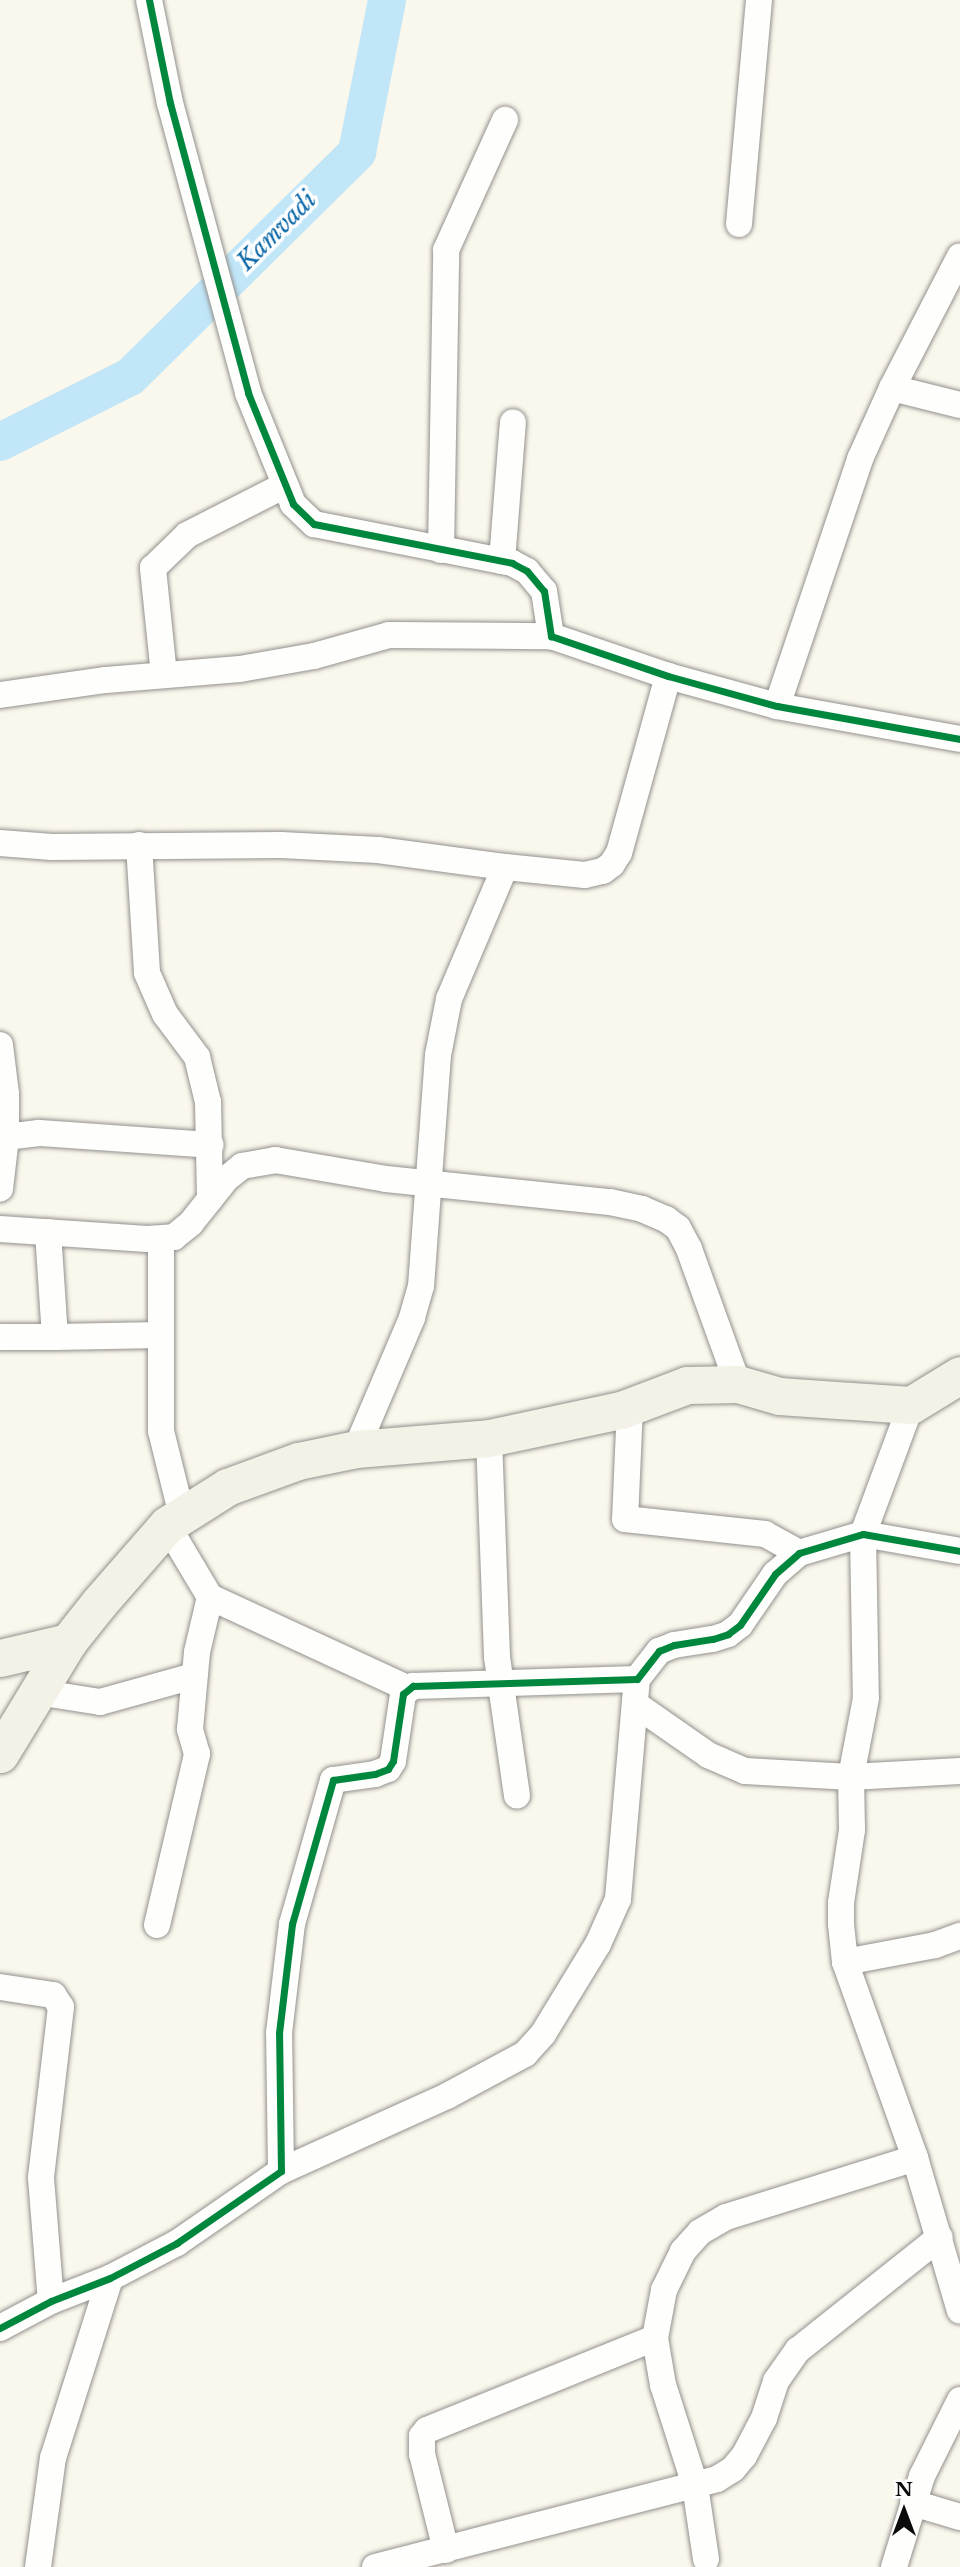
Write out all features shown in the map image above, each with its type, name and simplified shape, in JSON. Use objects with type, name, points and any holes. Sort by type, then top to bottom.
[{"type":"street","points":[[149,0],[170,103],[248,393],[292,504],[314,524],[502,561],[527,571],[544,591],[551,636]]},
{"type":"street","points":[[739,224],[759,0]]},
{"type":"street","points":[[441,550],[446,250],[505,120]]},
{"type":"street","points":[[777,706],[859,459],[960,256]]},
{"type":"street","points":[[892,388],[960,405]]},
{"type":"street","points":[[502,561],[513,422]]},
{"type":"street","points":[[164,675],[153,568],[187,535],[285,485]]},
{"type":"street","points":[[0,695],[164,675],[240,669],[314,656],[388,635],[551,636],[668,676],[777,706],[960,739]]},
{"type":"street","points":[[0,843],[52,847],[281,845],[378,850],[585,875],[603,871],[619,853],[668,676]]},
{"type":"street","points":[[139,845],[147,973],[165,1014],[197,1057],[208,1102],[211,1145],[210,1199]]},
{"type":"street","points":[[356,1449],[412,1318],[418,1297],[430,1182],[438,1055],[449,999],[505,867]]},
{"type":"street","points":[[0,1045],[6,1094],[6,1137],[0,1189]]},
{"type":"street","points":[[6,1137],[39,1133],[211,1145]]},
{"type":"street","points":[[0,1229],[162,1239],[184,1230],[242,1166],[275,1160],[386,1179],[610,1202],[642,1209],[666,1219],[678,1228],[689,1249],[738,1384]]},
{"type":"street","points":[[48,1232],[55,1336]]},
{"type":"street","points":[[156,1925],[197,1754],[190,1729],[194,1676],[210,1597],[175,1520],[162,1432],[162,1239]]},
{"type":"street","points":[[0,1337],[161,1335]]},
{"type":"street","points":[[0,1754],[68,1642],[175,1520],[228,1487],[298,1461],[356,1449],[489,1438],[630,1406],[687,1385],[738,1384],[779,1396],[911,1405],[960,1375]]},
{"type":"street","points":[[911,1405],[863,1534],[866,1698],[851,1777],[852,1830],[841,1903],[845,1962],[915,2158],[960,2311]]},
{"type":"street","points":[[630,1406],[625,1519],[765,1534],[799,1553]]},
{"type":"street","points":[[489,1438],[495,1623],[517,1796]]},
{"type":"street","points":[[0,2328],[51,2301],[110,2278],[177,2243],[281,2171],[447,2096],[524,2054],[543,2034],[598,1944],[618,1899],[636,1692],[659,1651],[674,1645],[720,1637],[740,1625],[775,1574],[799,1553],[863,1534],[960,1551]]},
{"type":"street","points":[[210,1597],[409,1689]]},
{"type":"street","points":[[0,1658],[68,1642]]},
{"type":"street","points":[[37,1692],[100,1702],[194,1676]]},
{"type":"street","points":[[281,2171],[279,2034],[292,1924],[333,1780],[375,1774],[388,1769],[393,1761],[399,1709],[403,1694],[409,1689],[428,1684],[636,1692],[708,1755],[735,1768],[782,1775],[851,1777],[960,1771]]},
{"type":"street","points":[[845,1962],[935,1945],[960,1936]]},
{"type":"street","points":[[0,1987],[52,1995],[61,2007],[41,2178],[51,2301]]},
{"type":"street","points":[[706,2559],[695,2485],[663,2385],[655,2338],[664,2290],[683,2251],[700,2232],[726,2217],[915,2158]]},
{"type":"street","points":[[375,2567],[695,2485],[725,2474],[744,2456],[764,2418],[776,2381],[799,2350],[940,2237]]},
{"type":"street","points":[[45,2564],[56,2445],[110,2278]]},
{"type":"street","points":[[446,2550],[422,2454],[422,2436],[428,2430],[655,2338]]},
{"type":"street","points":[[894,2567],[922,2476],[960,2400]]},
{"type":"street","points":[[913,2503],[960,2517]]},
{"type":"waterway","name":"Kamvadi","points":[[0,442],[130,377],[357,152],[387,0]]},
{"type":"cycle path","points":[[149,0],[170,103],[248,393],[293,504],[314,524],[512,563],[527,571],[544,591],[551,636],[668,676],[777,706],[960,739]]},
{"type":"cycle path","points":[[0,2328],[51,2301],[110,2278],[177,2243],[281,2171],[279,2033],[292,1924],[333,1780],[375,1774],[388,1769],[393,1761],[403,1694],[413,1686],[637,1679],[659,1651],[674,1645],[713,1639],[728,1634],[740,1625],[775,1574],[799,1553],[863,1534],[960,1551]]}]
